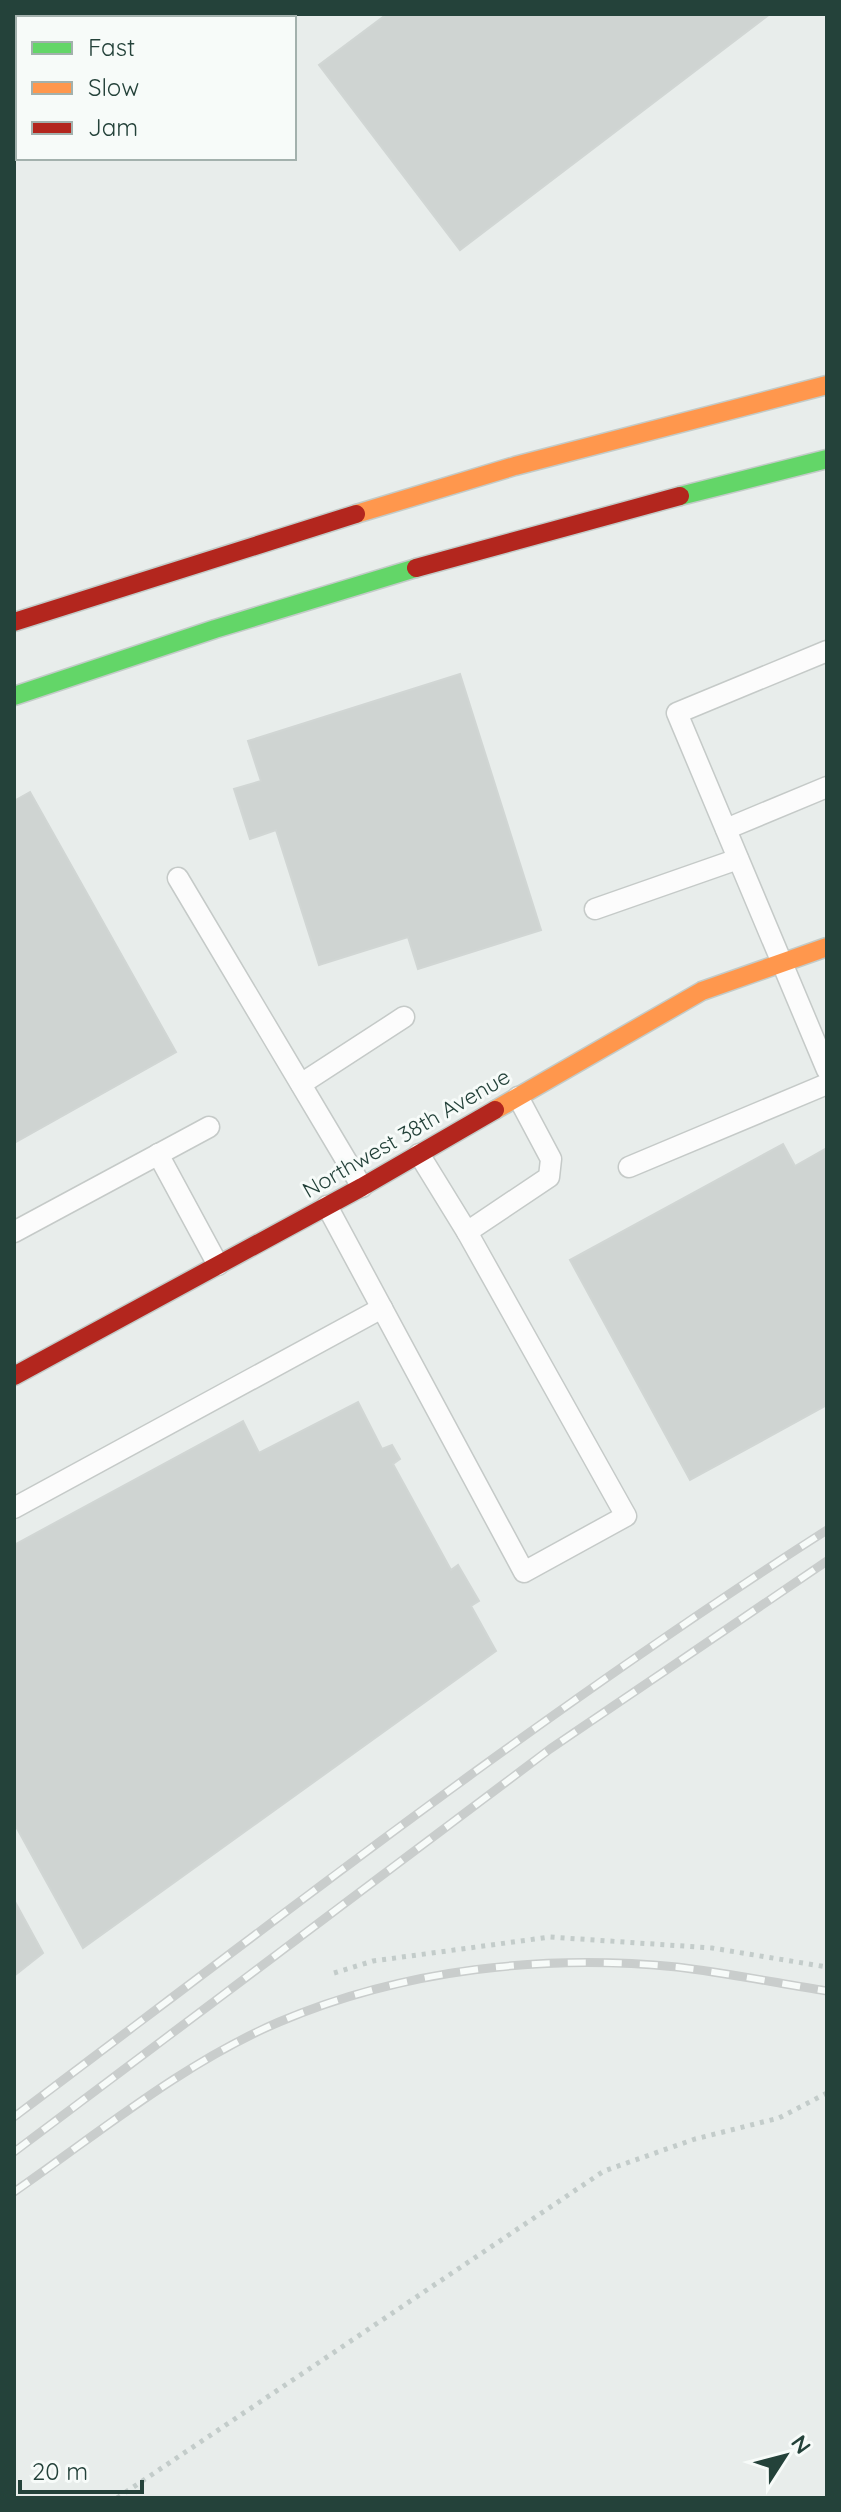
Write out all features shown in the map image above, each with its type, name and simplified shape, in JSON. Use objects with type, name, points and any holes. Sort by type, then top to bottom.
[{"type":"main road","points":[[14,622],[192,564],[515,466],[827,385]]},
{"type":"main road","points":[[14,696],[112,662],[433,564],[827,459]]},
{"type":"main road","name":"Northwest 38th Avenue","points":[[14,1376],[362,1187],[702,991],[827,947]]},
{"type":"lane","points":[[827,651],[677,713],[827,1070]]},
{"type":"lane","points":[[726,829],[827,787]]},
{"type":"lane","points":[[595,909],[738,859]]},
{"type":"lane","points":[[178,878],[362,1187]]},
{"type":"lane","points":[[301,1084],[404,1017]]},
{"type":"lane","points":[[629,1167],[827,1084]]},
{"type":"lane","points":[[467,1232],[549,1177],[551,1159],[518,1097]]},
{"type":"lane","points":[[14,1232],[209,1127]]},
{"type":"lane","points":[[158,1154],[218,1265]]},
{"type":"lane","points":[[327,1206],[524,1572],[626,1516],[467,1232],[419,1154]]},
{"type":"lane","points":[[14,1508],[382,1308]]},
{"type":"path","points":[[334,1973],[373,1961],[550,1937],[712,1948],[827,1967]]},
{"type":"path","points":[[117,2498],[604,2171],[695,2139],[779,2118],[827,2093]]},
{"type":"building","points":[[387,14],[770,14],[460,250],[319,65]]},
{"type":"building","points":[[460,674],[541,930],[418,969],[408,937],[319,965],[276,830],[250,839],[234,789],[261,781],[248,741]]},
{"type":"building","points":[[30,792],[176,1052],[14,1143],[14,801]]},
{"type":"building","points":[[783,1144],[795,1166],[827,1148],[827,1405],[690,1480],[570,1260]]},
{"type":"building","points":[[358,1402],[382,1449],[392,1445],[400,1459],[393,1464],[451,1570],[458,1565],[479,1601],[471,1606],[496,1651],[83,1948],[14,1823],[14,1545],[243,1421],[259,1453]]},
{"type":"building","points":[[14,1900],[43,1953],[14,1976]]},
{"type":"railway","points":[[14,2117],[516,1742],[827,1530]]},
{"type":"railway","points":[[14,2152],[550,1749],[827,1561]]},
{"type":"railway","points":[[14,2192],[142,2100],[209,2058],[279,2022],[375,1989],[475,1970],[525,1965],[627,1963],[677,1967],[827,1991]]},
{"type":"traffic: fast","points":[[680,496],[827,459]]},
{"type":"traffic: fast","points":[[14,696],[215,629],[416,568]]},
{"type":"traffic: slow","points":[[356,514],[515,466],[827,385]]},
{"type":"traffic: slow","points":[[495,1110],[702,991],[827,947]]},
{"type":"traffic: jam","points":[[416,568],[680,496]]},
{"type":"traffic: jam","points":[[14,622],[356,514]]},
{"type":"traffic: jam","points":[[14,1376],[362,1187],[495,1110]]}]
